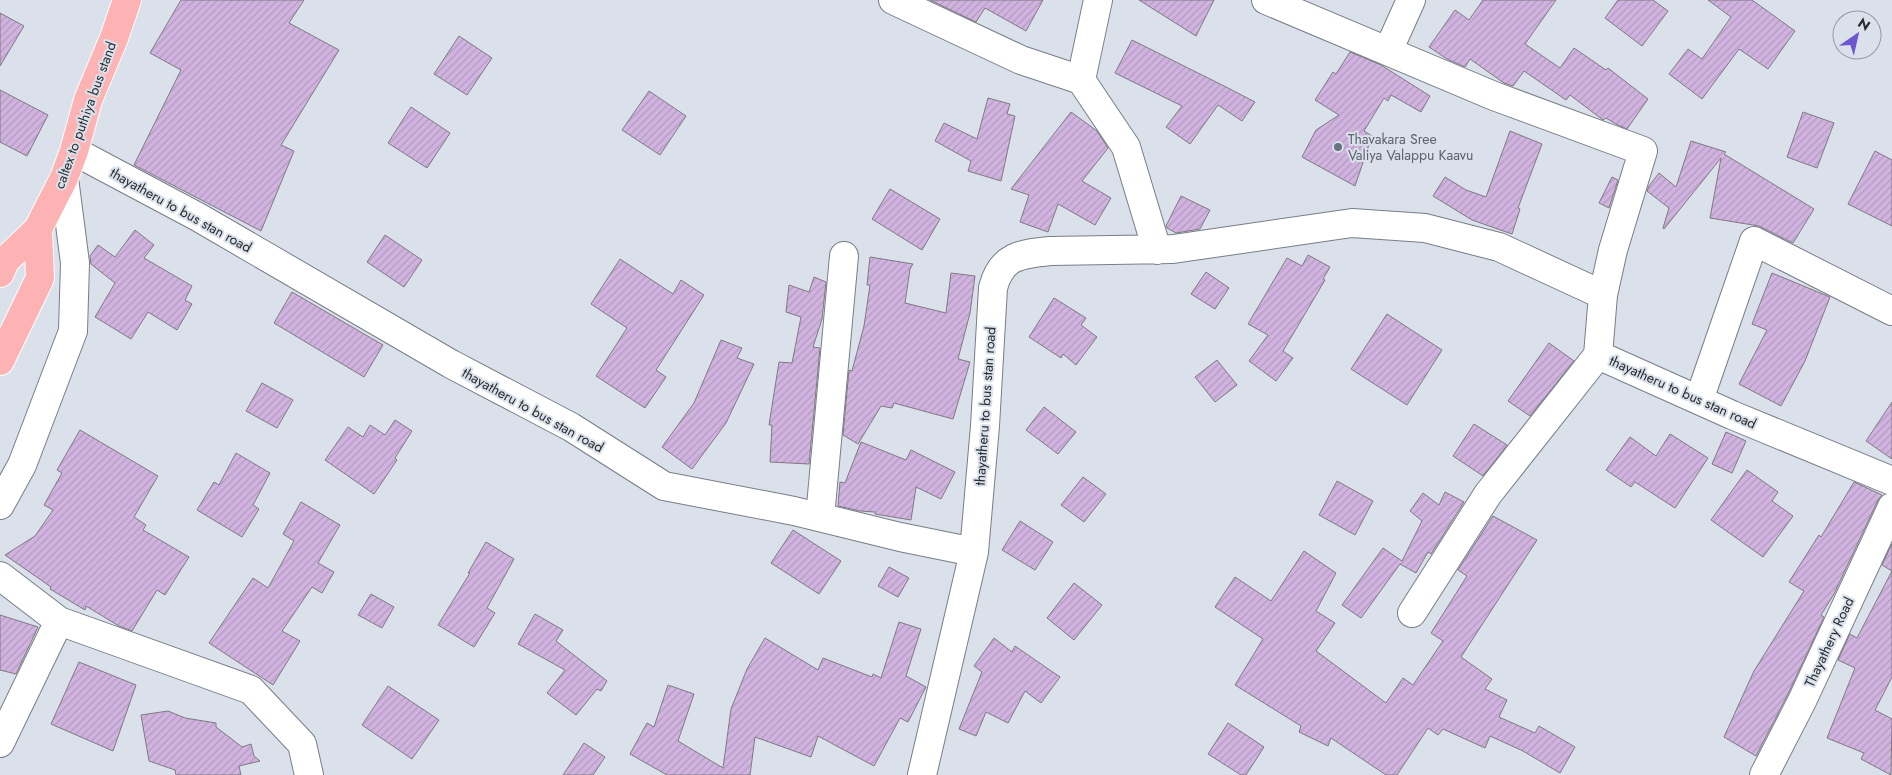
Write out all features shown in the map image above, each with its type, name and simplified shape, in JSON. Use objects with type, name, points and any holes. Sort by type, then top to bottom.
[{"type":"main road","name":"caltex to puthiya bus stand","points":[[0,273],[5,261],[38,229],[64,178],[74,151],[88,100],[114,38],[127,0]]},
{"type":"main road","points":[[0,361],[40,278],[38,229]]},
{"type":"street","points":[[892,0],[1020,60],[1081,80],[1126,148],[1157,250]]},
{"type":"street","points":[[1081,80],[1098,0]]},
{"type":"street","points":[[1266,0],[1494,96],[1643,151],[1613,250],[1603,295]]},
{"type":"street","points":[[1388,52],[1411,0]]},
{"type":"street","name":"thayatheru to bus stan road","points":[[74,151],[198,218],[451,364],[571,427],[664,486],[820,517],[974,552],[985,426],[992,297],[996,274],[1009,259],[1030,253],[1050,251],[1173,249],[1352,223],[1425,228],[1499,248],[1603,295],[1598,355],[1698,400],[1892,481]]},
{"type":"street","points":[[0,505],[22,465],[73,330],[75,263],[64,178]]},
{"type":"street","points":[[1698,400],[1754,241],[1892,311]]},
{"type":"street","points":[[820,517],[844,256]]},
{"type":"street","points":[[1412,613],[1488,494],[1598,355]]},
{"type":"street","name":"Thayathery Road","points":[[1764,775],[1802,701],[1892,507]]},
{"type":"street","points":[[922,775],[974,552]]},
{"type":"street","points":[[0,576],[59,621],[251,690],[302,744],[309,775]]},
{"type":"street","points":[[0,742],[59,621]]},
{"type":"building","points":[[181,0],[304,0],[289,23],[339,50],[281,145],[294,151],[261,231],[134,165],[181,70],[150,53]]},
{"type":"building","points":[[930,0],[1043,0],[1026,31],[985,8],[976,22]]},
{"type":"building","points":[[1139,0],[1214,0],[1196,36]]},
{"type":"building","points":[[1483,0],[1556,0],[1525,44],[1560,68],[1574,48],[1606,70],[1608,68],[1648,99],[1627,129],[1606,118],[1603,120],[1570,95],[1566,100],[1524,71],[1513,86],[1504,83],[1470,59],[1465,67],[1447,59],[1429,47],[1455,10],[1469,20]]},
{"type":"building","points":[[1618,0],[1653,0],[1668,11],[1642,46],[1605,18]]},
{"type":"building","points":[[1708,0],[1752,0],[1795,31],[1768,69],[1739,49],[1702,99],[1669,74],[1688,49],[1702,59],[1731,17]]},
{"type":"building","points":[[0,13],[24,26],[0,66]]},
{"type":"building","points":[[459,36],[492,58],[467,95],[434,74]]},
{"type":"building","points":[[1132,40],[1255,102],[1242,121],[1218,105],[1190,144],[1166,127],[1182,106],[1115,73]]},
{"type":"building","points":[[1350,52],[1381,65],[1430,96],[1421,112],[1391,95],[1388,101],[1384,98],[1364,131],[1372,136],[1355,186],[1302,157],[1316,130],[1339,115],[1315,100],[1333,72],[1336,74]]},
{"type":"building","points":[[0,90],[48,115],[27,156],[0,142]]},
{"type":"building","points":[[649,91],[686,116],[660,155],[622,130]]},
{"type":"building","points":[[988,98],[1010,104],[1007,114],[1015,116],[1001,181],[968,171],[971,161],[935,141],[944,123],[977,139]]},
{"type":"building","points":[[411,107],[450,133],[427,168],[388,143]]},
{"type":"building","points":[[1071,112],[1097,131],[1108,148],[1082,181],[1111,198],[1095,225],[1058,204],[1048,232],[1020,222],[1029,195],[1011,189]]},
{"type":"building","points":[[1803,112],[1834,123],[1817,168],[1787,157]]},
{"type":"building","points":[[1510,131],[1542,144],[1518,208],[1520,209],[1512,234],[1472,220],[1433,196],[1445,177],[1466,190],[1486,197]]},
{"type":"building","points":[[1691,141],[1726,152],[1724,154],[1814,209],[1793,243],[1759,226],[1710,218],[1721,158],[1663,228],[1669,208],[1647,191],[1659,173],[1676,187]]},
{"type":"building","points":[[1875,151],[1892,160],[1892,226],[1848,204]]},
{"type":"building","points":[[1612,177],[1618,180],[1609,208],[1599,203]]},
{"type":"building","points":[[890,189],[940,219],[922,250],[872,219]]},
{"type":"building","points":[[1181,196],[1210,210],[1200,229],[1176,233],[1167,228],[1166,226]]},
{"type":"building","points":[[135,230],[154,245],[144,258],[192,286],[185,300],[192,304],[177,330],[148,312],[131,339],[95,317],[115,283],[91,264],[90,256],[98,245],[115,257]]},
{"type":"building","points":[[385,235],[422,260],[404,287],[367,262]]},
{"type":"building","points":[[1308,255],[1330,267],[1323,279],[1325,280],[1283,351],[1293,358],[1276,381],[1249,361],[1268,335],[1248,324],[1287,258],[1302,266]]},
{"type":"building","points":[[870,257],[913,264],[910,269],[905,303],[946,313],[951,273],[975,276],[970,313],[958,359],[970,362],[953,419],[894,403],[892,408],[881,406],[858,444],[843,435],[849,370],[852,371],[864,326],[870,285],[867,285]]},
{"type":"building","points":[[620,259],[673,294],[681,280],[704,295],[656,370],[666,377],[645,408],[596,376],[627,328],[591,304]]},
{"type":"building","points":[[1206,272],[1229,288],[1215,309],[1191,294]]},
{"type":"building","points":[[1772,273],[1830,297],[1805,361],[1781,406],[1739,384],[1767,330],[1752,324]]},
{"type":"building","points":[[814,277],[826,282],[822,319],[813,347],[820,348],[809,464],[770,462],[772,425],[769,425],[779,362],[792,363],[801,317],[786,312],[789,285],[809,292]]},
{"type":"building","points":[[292,292],[383,345],[364,377],[274,323]]},
{"type":"building","points":[[1054,298],[1086,318],[1081,325],[1097,337],[1076,365],[1063,354],[1061,358],[1029,337]]},
{"type":"building","points":[[1387,314],[1442,350],[1407,405],[1351,369]]},
{"type":"building","points":[[721,340],[742,348],[737,358],[754,364],[726,423],[692,469],[662,447],[694,403]]},
{"type":"building","points":[[1549,343],[1574,361],[1530,416],[1508,401]]},
{"type":"building","points":[[1217,360],[1237,385],[1215,402],[1195,377]]},
{"type":"building","points":[[262,383],[293,400],[277,428],[246,411]]},
{"type":"building","points":[[1892,402],[1892,459],[1866,441]]},
{"type":"building","points":[[1044,407],[1076,432],[1058,454],[1026,430]]},
{"type":"building","points":[[395,420],[412,431],[395,458],[397,460],[374,494],[325,460],[348,427],[363,437],[370,425],[385,435]]},
{"type":"building","points":[[1474,424],[1507,445],[1483,476],[1453,456]]},
{"type":"building","points":[[80,430],[158,476],[134,517],[146,525],[143,530],[189,557],[165,595],[157,590],[132,631],[119,626],[86,606],[85,610],[50,589],[51,587],[5,555],[35,536],[53,510],[44,505],[62,473],[57,470]]},
{"type":"building","points":[[1726,432],[1746,441],[1732,473],[1712,464]]},
{"type":"building","points":[[1670,434],[1708,458],[1675,508],[1635,482],[1631,487],[1606,470],[1630,437],[1656,456]]},
{"type":"building","points":[[861,442],[906,460],[911,450],[955,472],[941,499],[916,487],[911,520],[838,506],[840,482],[845,483]]},
{"type":"building","points":[[236,453],[270,473],[253,505],[259,509],[242,537],[197,510],[214,482],[219,485]]},
{"type":"building","points":[[1747,470],[1778,492],[1772,501],[1793,516],[1763,557],[1711,520]]},
{"type":"building","points":[[1083,477],[1106,494],[1084,522],[1061,505]]},
{"type":"building","points":[[1337,481],[1373,501],[1355,535],[1319,515]]},
{"type":"building","points":[[1854,482],[1882,495],[1834,594],[1821,615],[1824,617],[1756,756],[1724,737],[1754,671],[1804,591],[1789,582],[1819,535],[1821,537]]},
{"type":"building","points":[[1445,492],[1464,502],[1431,554],[1428,552],[1416,573],[1400,564],[1361,618],[1342,605],[1383,548],[1402,561],[1422,521],[1410,511],[1423,493],[1439,505]]},
{"type":"building","points":[[301,502],[340,525],[318,563],[334,572],[322,593],[312,587],[282,631],[300,641],[273,685],[209,643],[253,578],[268,588],[294,541],[283,534]]},
{"type":"building","points":[[1493,516],[1537,540],[1461,657],[1492,679],[1485,689],[1507,700],[1499,717],[1535,733],[1539,726],[1575,747],[1560,773],[1523,751],[1490,736],[1485,748],[1443,729],[1438,735],[1428,728],[1397,775],[1386,775],[1331,738],[1328,746],[1299,732],[1301,726],[1235,685],[1263,639],[1215,607],[1235,577],[1271,601],[1304,551],[1336,573],[1316,611],[1335,623],[1316,651],[1386,703],[1403,678],[1413,685],[1443,641],[1431,633],[1467,576],[1458,570]]},
{"type":"building","points":[[1020,521],[1053,542],[1035,570],[1002,550]]},
{"type":"building","points":[[793,530],[841,561],[819,594],[771,563]]},
{"type":"building","points":[[486,542],[514,559],[487,608],[495,613],[474,647],[438,625],[470,573],[468,573]]},
{"type":"building","points":[[1892,544],[1892,571],[1882,565]]},
{"type":"building","points":[[889,567],[909,578],[898,597],[878,586]]},
{"type":"building","points":[[1892,571],[1892,677],[1875,710],[1892,719],[1891,775],[1861,759],[1864,753],[1827,738],[1855,668],[1838,660],[1850,634],[1857,638]]},
{"type":"building","points":[[1074,583],[1102,605],[1074,640],[1047,618]]},
{"type":"building","points":[[371,594],[394,607],[382,628],[358,615]]},
{"type":"building","points":[[535,614],[563,630],[556,641],[607,681],[601,691],[597,689],[576,715],[547,693],[565,670],[518,644]]},
{"type":"building","points":[[0,615],[38,627],[16,674],[0,670]]},
{"type":"building","points":[[899,622],[921,629],[906,676],[926,687],[908,722],[900,718],[874,766],[818,736],[811,757],[755,737],[750,775],[667,775],[630,754],[647,723],[654,727],[668,685],[694,694],[678,741],[723,768],[731,709],[747,669],[765,638],[818,670],[823,658],[872,677],[873,674],[881,678]]},
{"type":"building","points":[[994,638],[1012,652],[1015,646],[1060,677],[1041,703],[1025,691],[1008,723],[986,712],[976,736],[959,729],[982,672],[974,666]]},
{"type":"building","points":[[79,662],[136,685],[113,751],[51,724]]},
{"type":"building","points":[[388,686],[439,720],[412,759],[362,725]]},
{"type":"building","points":[[168,711],[185,718],[216,723],[216,727],[242,747],[251,744],[254,756],[260,761],[239,766],[241,775],[176,775],[175,770],[149,761],[141,715]]},
{"type":"building","points":[[1228,723],[1264,747],[1246,775],[1241,775],[1208,754]]},
{"type":"building","points":[[584,743],[605,757],[593,775],[563,775]]},
{"type":"place","name":"Thavakara Sree Valiya Valappu Kaavu","points":[[1338,147]]}]
